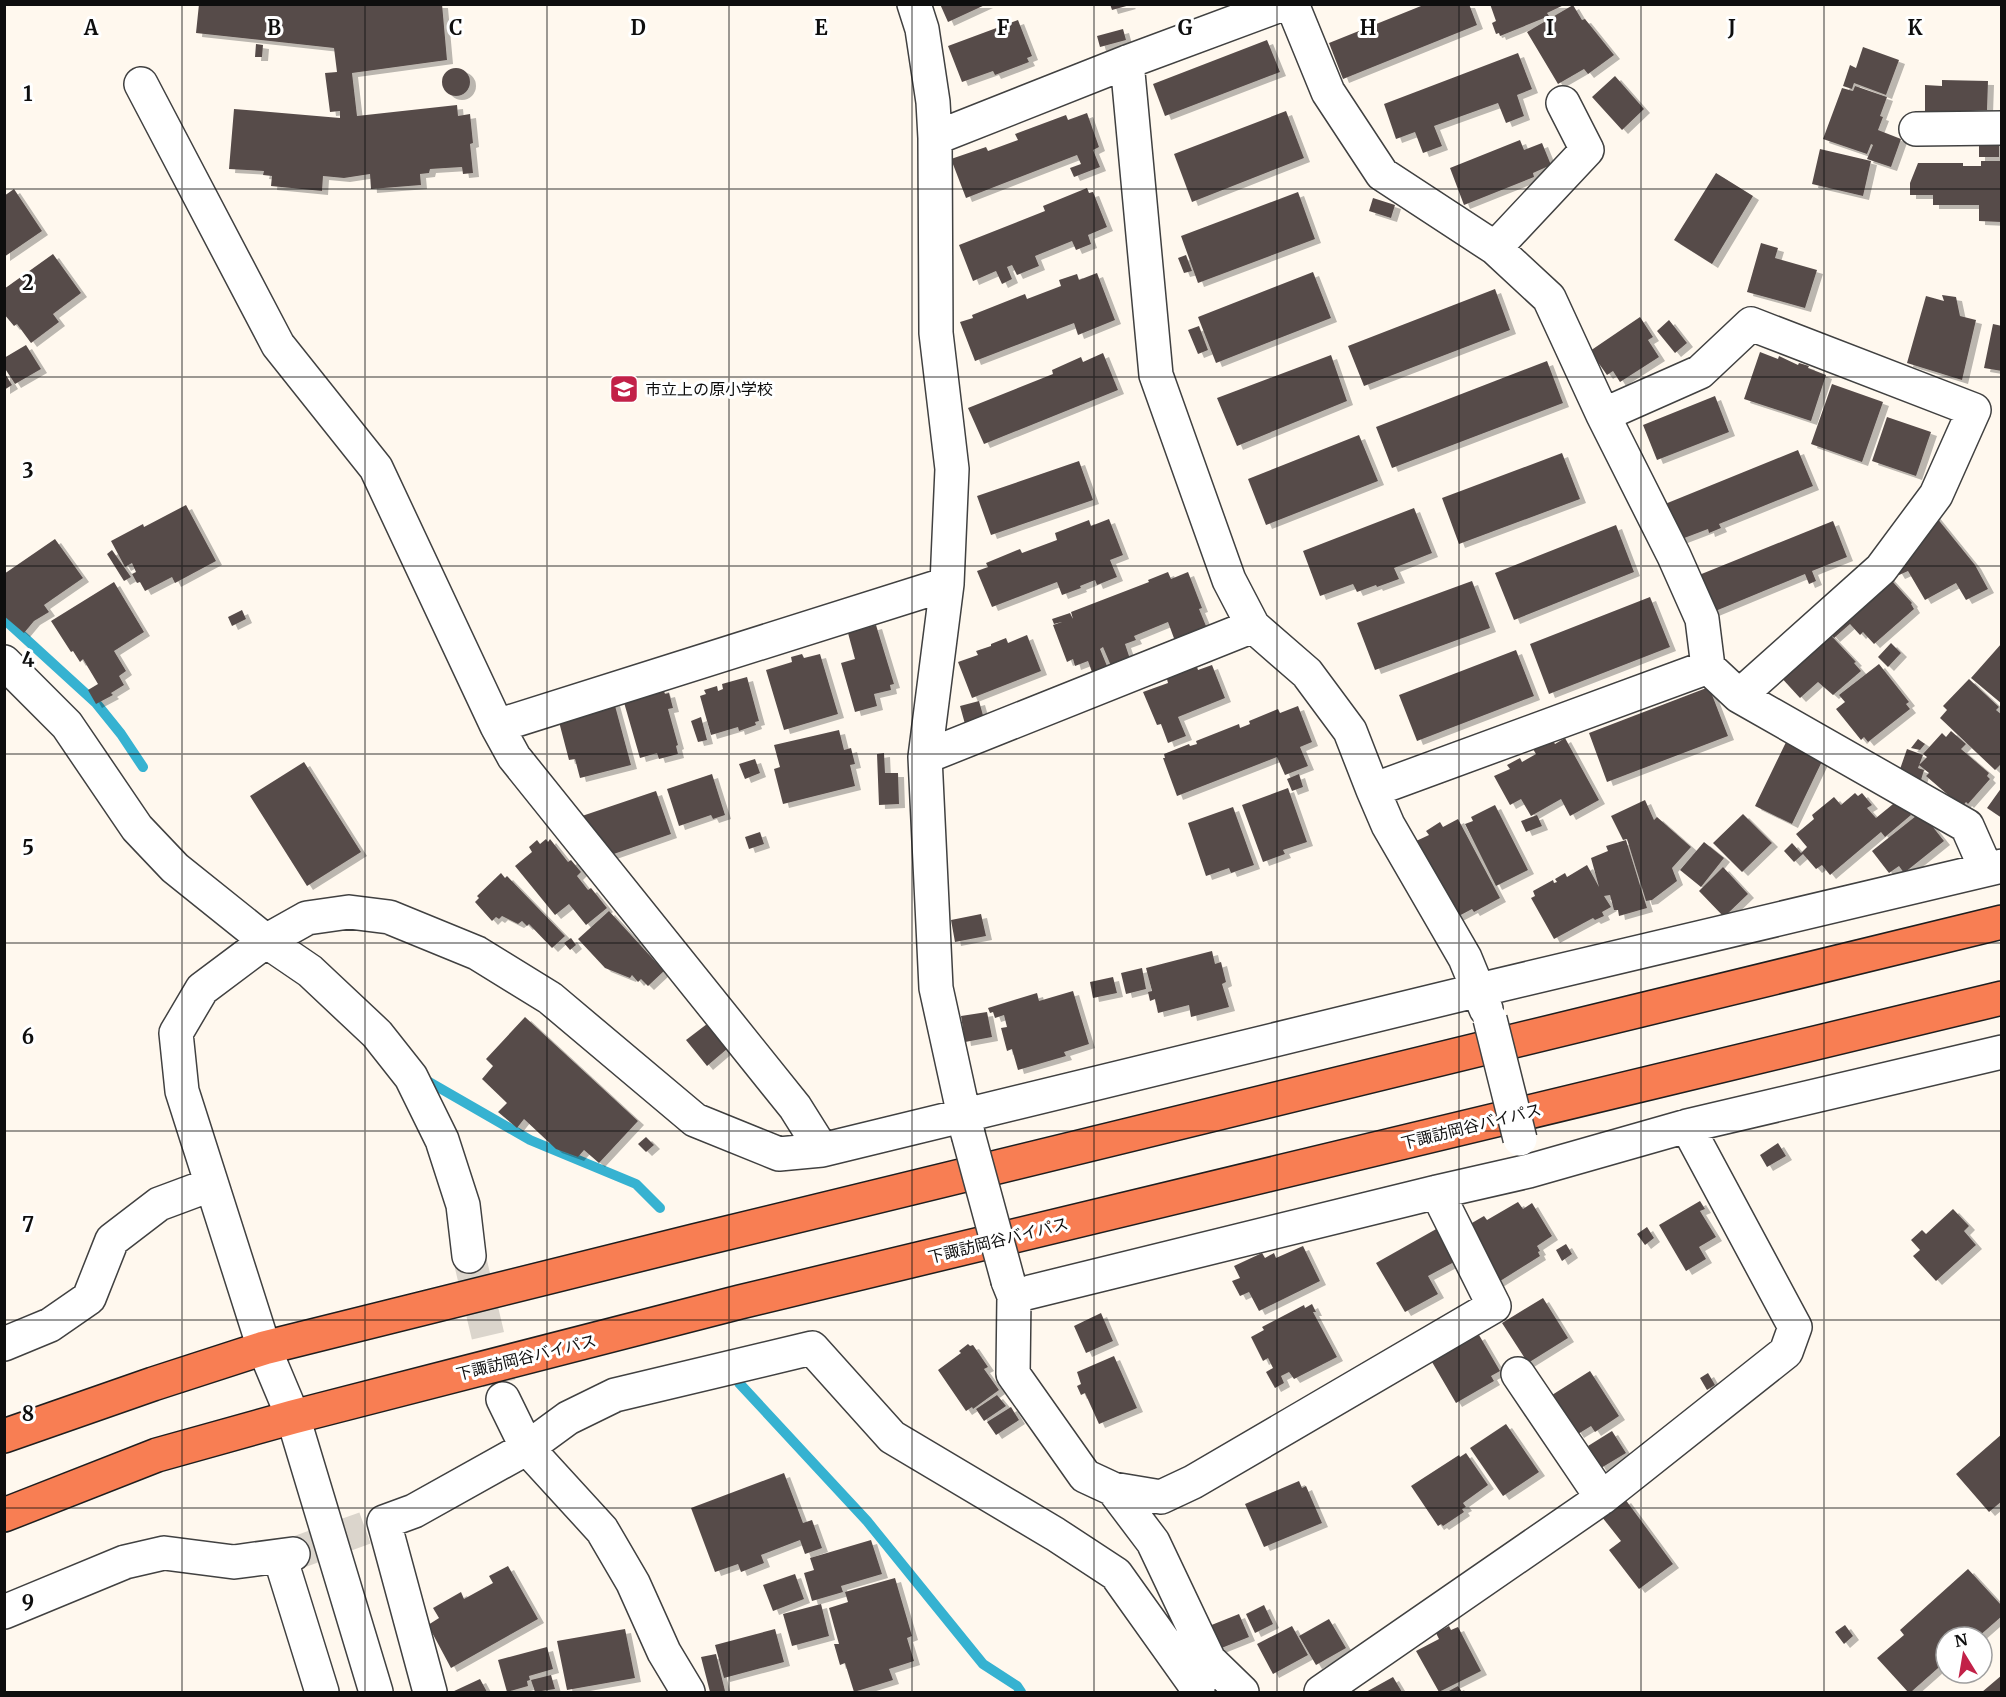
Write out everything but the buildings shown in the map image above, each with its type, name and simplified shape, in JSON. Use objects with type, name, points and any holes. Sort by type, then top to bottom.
[{"type":"highway","points":[[4,1436],[264,1348],[2001,922]]},
{"type":"highway","name":"下諏訪岡谷バイパス","points":[[4,1515],[157,1455],[293,1417],[751,1299],[2001,998]]},
{"type":"street","points":[[914,4],[922,29],[933,102],[936,333],[952,469],[947,584],[925,757],[936,988],[965,1125],[1011,1288],[1013,1374],[1085,1476],[1113,1489],[1161,1497],[1194,1482],[1494,1306],[1437,1192]]},
{"type":"street","points":[[935,138],[1127,62],[1283,4]]},
{"type":"street","points":[[376,1692],[293,1417],[264,1348],[210,1185],[182,1091],[176,1033],[202,989],[266,941],[307,918],[349,912],[389,917],[477,953],[550,998],[695,1120],[779,1154],[822,1150],[965,1125],[1484,1004],[1994,868],[1967,826],[1739,696],[1708,667],[1702,619],[1674,556],[1603,415],[1549,298],[1496,248],[1382,174],[1328,92],[1292,4]]},
{"type":"street","points":[[1127,62],[1156,375],[1229,580],[1253,626],[1307,673],[1350,731],[1388,825],[1465,958],[1484,1004],[1529,1171]]},
{"type":"street","points":[[141,84],[278,345],[376,468],[497,726],[514,757],[795,1107],[822,1150]]},
{"type":"street","points":[[1496,248],[1587,150],[1563,103]]},
{"type":"street","points":[[1916,129],[2001,128]]},
{"type":"street","points":[[1603,415],[1700,372],[1751,324],[1974,410],[1936,495],[1881,569],[1739,696]]},
{"type":"street","points":[[497,726],[947,584]]},
{"type":"street","points":[[925,757],[1253,626]]},
{"type":"street","points":[[4,662],[67,725],[137,828],[175,867],[266,941],[310,971],[377,1034],[411,1077],[442,1140],[463,1205],[469,1256]]},
{"type":"street","points":[[1373,790],[1708,667]]},
{"type":"street","points":[[1011,1288],[1529,1171],[1687,1126],[2001,1052]]},
{"type":"street","points":[[1321,1692],[1602,1498],[1786,1352],[1795,1327],[1687,1126]]},
{"type":"street","points":[[4,1344],[50,1325],[89,1298],[111,1240],[159,1204],[210,1185]]},
{"type":"street","points":[[430,1692],[374,1525],[414,1511],[527,1448],[568,1418],[615,1395],[812,1348],[892,1437],[1055,1534],[1116,1574],[1203,1680],[1242,1692]]},
{"type":"street","points":[[1518,1374],[1602,1498]]},
{"type":"street","points":[[503,1399],[527,1448],[602,1530],[633,1583],[664,1652],[688,1692]]},
{"type":"street","points":[[1113,1489],[1153,1542],[1203,1680]]},
{"type":"street","points":[[4,1612],[124,1562],[164,1553],[234,1562],[287,1555],[322,1692]]},
{"type":"waterway","points":[[4,619],[96,703],[121,734],[143,767]]},
{"type":"waterway","points":[[424,1079],[530,1140],[636,1184],[660,1208]]},
{"type":"waterway","points":[[739,1383],[867,1521],[983,1664],[1017,1686],[1021,1692]]},
{"type":"tunnel","points":[[469,1256],[503,1399]]},
{"type":"tunnel","points":[[293,1554],[365,1528]]},
{"type":"place","name":"市立上の原小学校","points":[[624,389]]}]
